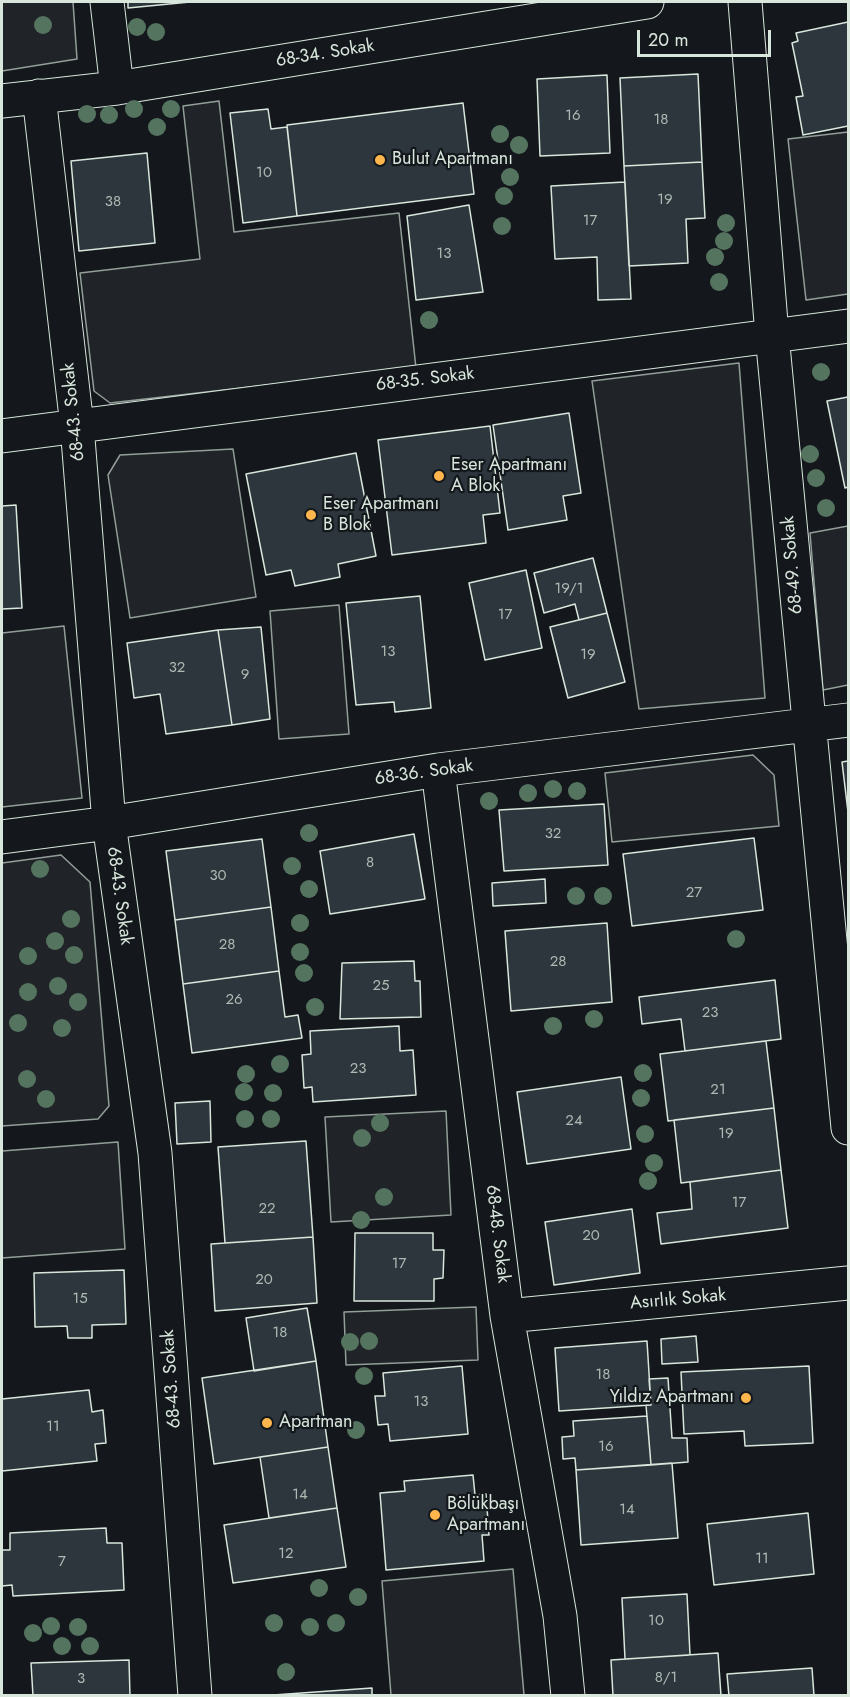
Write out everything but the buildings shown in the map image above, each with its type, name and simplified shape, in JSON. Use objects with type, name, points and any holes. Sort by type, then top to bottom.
[{"type":"street","points":[[107,2],[117,87]]},
{"type":"street","name":"68-34. Sokak","points":[[2,101],[117,87],[647,2]]},
{"type":"street","name":"68-49. Sokak","points":[[745,2],[772,335],[808,726],[849,1128]]},
{"type":"street","name":"68-43. Sokak","points":[[39,96],[77,426],[109,823],[155,1153],[195,1695]]},
{"type":"street","name":"68-35. Sokak","points":[[2,436],[849,326]]},
{"type":"street","name":"68-36. Sokak","points":[[2,837],[109,823],[438,770],[849,720]]},
{"type":"street","name":"68-48. Sokak","points":[[438,770],[507,1316],[560,1616],[568,1695]]},
{"type":"street","name":"Asırlık Sokak","points":[[507,1316],[849,1283]]},
{"type":"shaded area","points":[[2,2],[73,2],[77,59],[2,71]]},
{"type":"shaded area","points":[[219,101],[234,232],[399,213],[416,368],[110,403],[94,391],[80,273],[200,259],[183,106]]},
{"type":"shaded area","points":[[848,132],[848,294],[806,300],[788,139]]},
{"type":"shaded area","points":[[739,363],[765,698],[639,709],[592,381]]},
{"type":"shaded area","points":[[233,449],[256,597],[130,618],[108,475],[120,455]]},
{"type":"shaded area","points":[[848,526],[848,685],[823,690],[810,533]]},
{"type":"shaded area","points":[[339,605],[349,734],[279,739],[270,611]]},
{"type":"shaded area","points":[[64,626],[82,798],[2,807],[2,633]]},
{"type":"shaded area","points":[[753,755],[774,775],[779,826],[612,842],[605,773]]},
{"type":"shaded area","points":[[61,855],[90,882],[109,1106],[98,1119],[2,1126],[2,863]]},
{"type":"shaded area","points":[[446,1111],[451,1215],[331,1222],[325,1117]]},
{"type":"shaded area","points":[[118,1142],[125,1249],[2,1258],[2,1151]]},
{"type":"shaded area","points":[[476,1307],[478,1360],[346,1365],[344,1312]]},
{"type":"shaded area","points":[[513,1569],[524,1695],[391,1695],[382,1581]]},
{"type":"place","name":"Bulut Apartmanı","points":[[380,160]]},
{"type":"place","name":"Eser Apartmanı A Blok","points":[[439,476]]},
{"type":"place","name":"Eser Apartmanı B Blok","points":[[311,515]]},
{"type":"place","name":"Yıldız Apartmanı","points":[[746,1398]]},
{"type":"place","name":"Apartman","points":[[267,1423]]},
{"type":"place","name":"Bölükbaşı Apartmanı","points":[[435,1515]]}]
